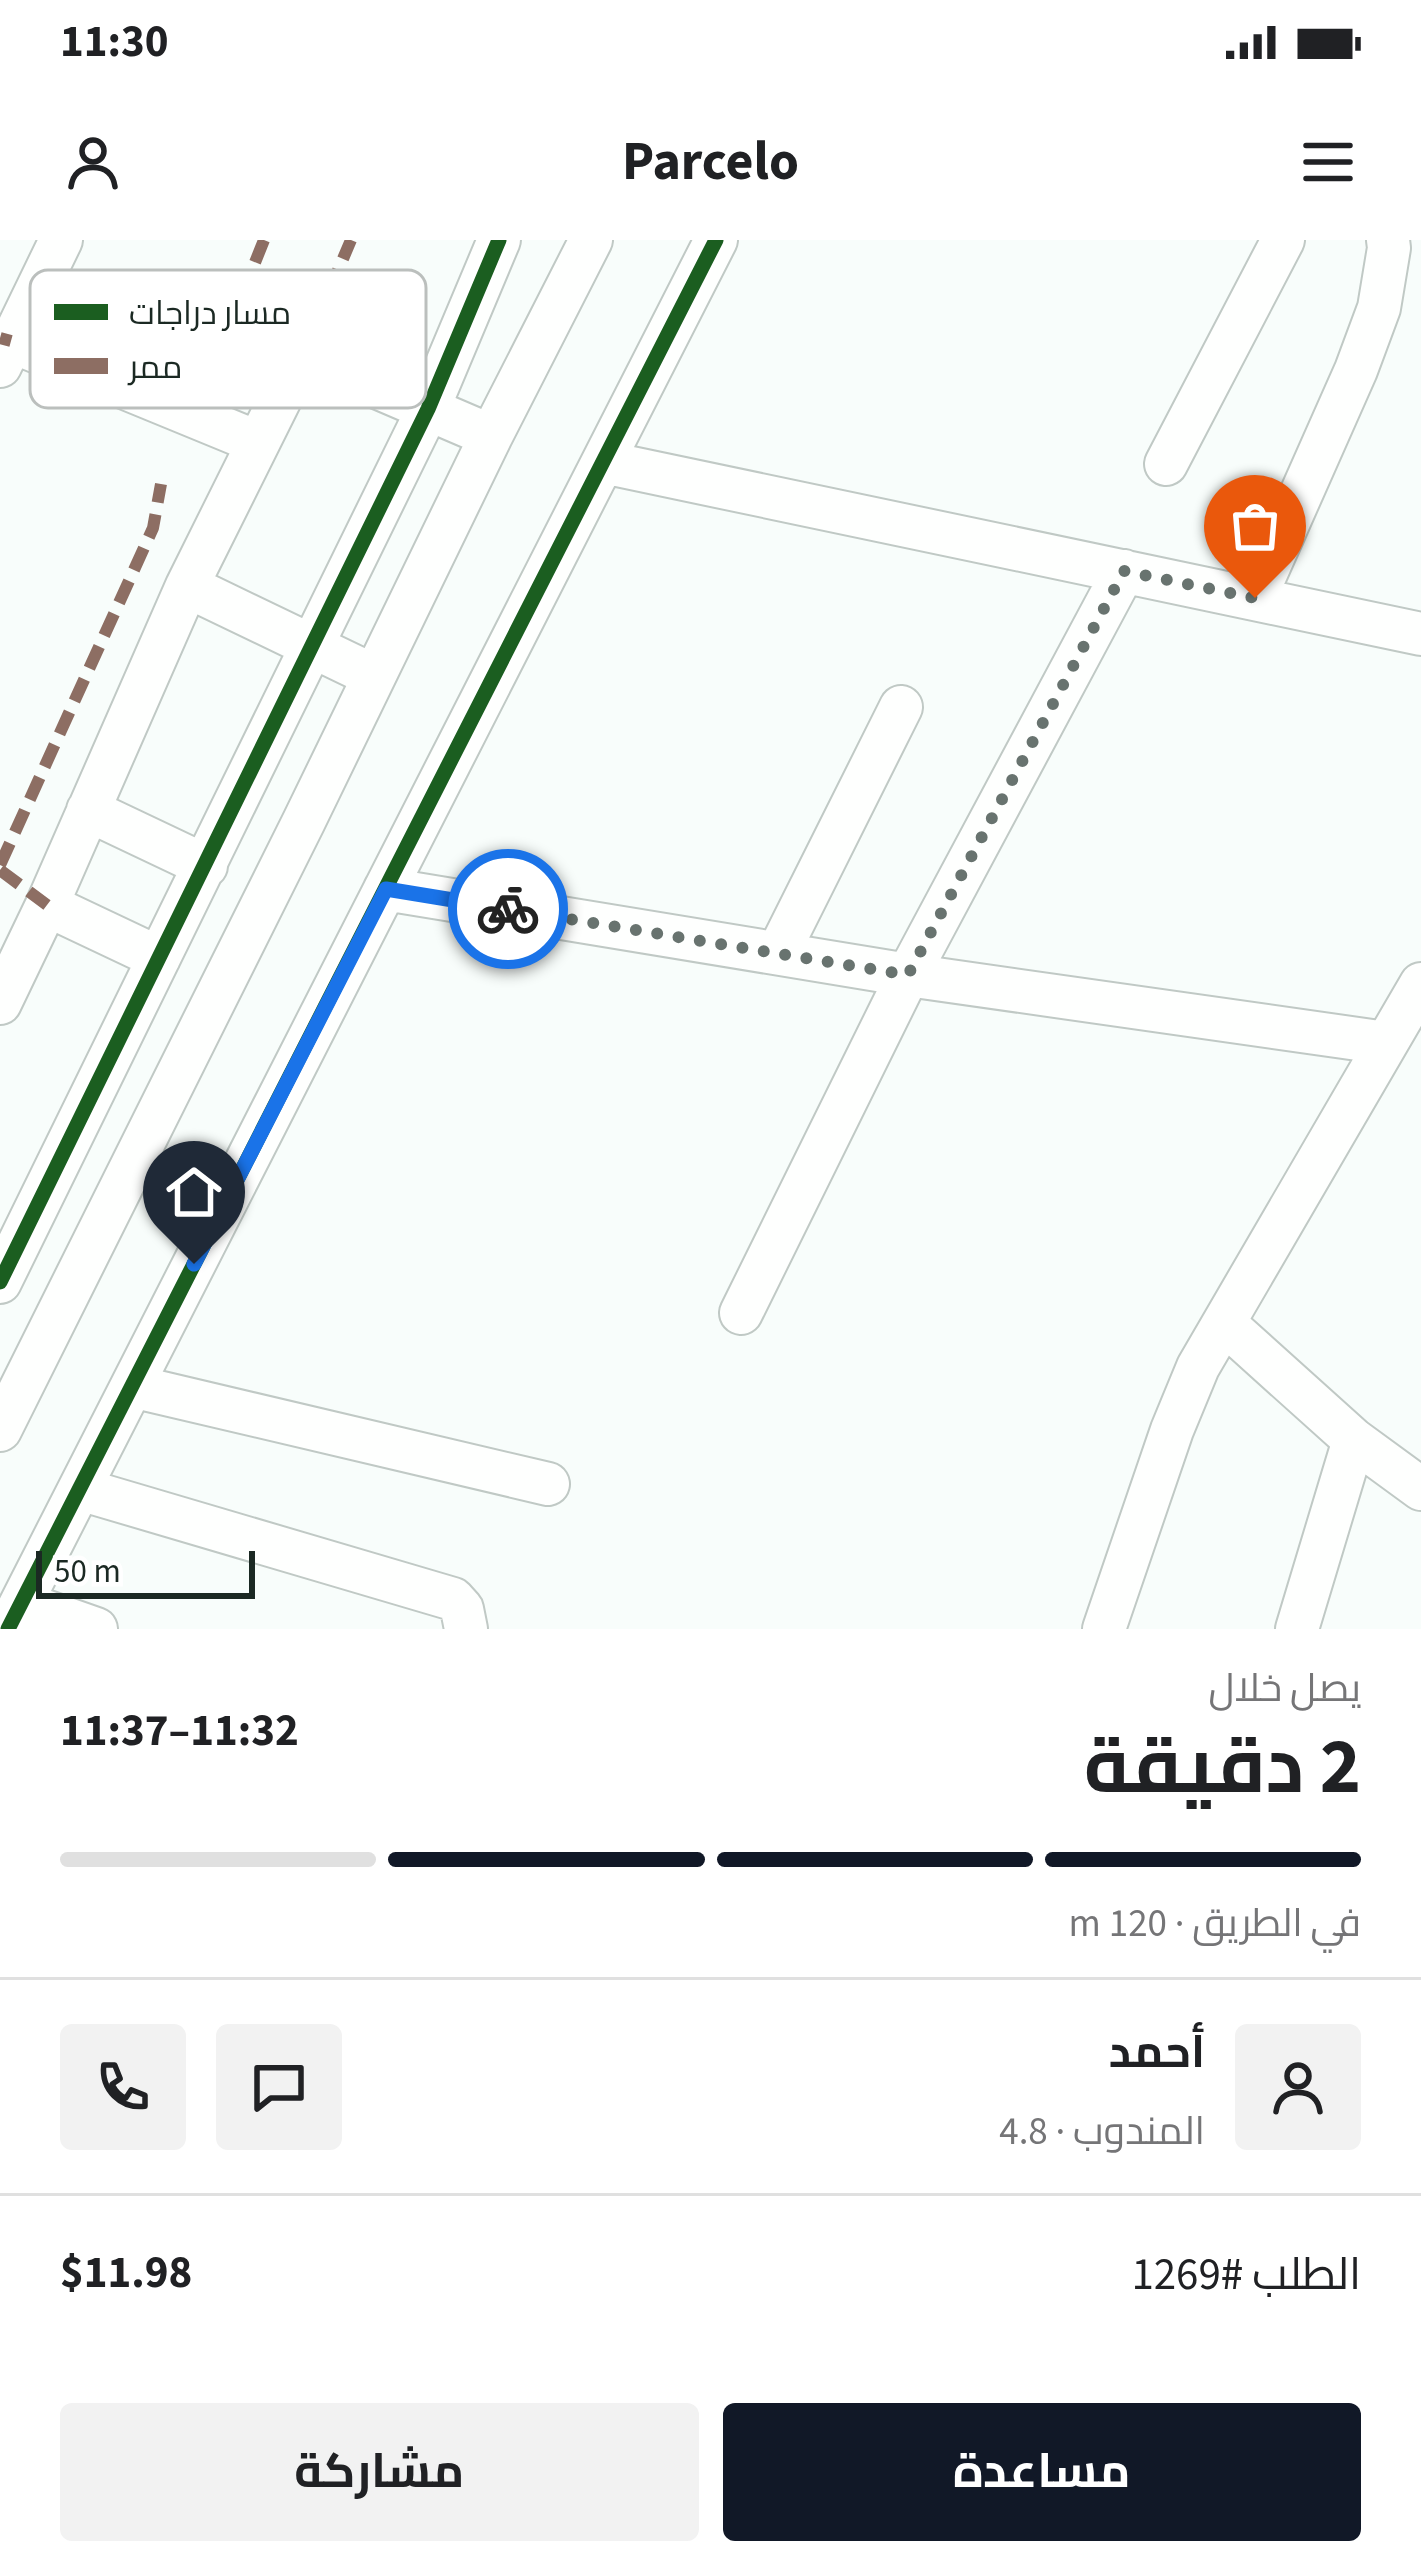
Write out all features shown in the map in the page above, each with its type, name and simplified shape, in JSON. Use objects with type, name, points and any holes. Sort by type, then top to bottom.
[{"type":"street","points":[[47,270],[62,240]]},
{"type":"street","points":[[0,1282],[428,409],[500,240]]},
{"type":"street","points":[[0,1430],[591,240]]},
{"type":"street","points":[[97,1629],[15,1616],[716,240]]},
{"type":"street","points":[[1166,464],[1283,240]]},
{"type":"street","points":[[1255,598],[1372,329],[1388,240]]},
{"type":"street","points":[[6,354],[30,305]]},
{"type":"street","points":[[159,408],[256,442]]},
{"type":"street","points":[[0,1004],[187,586],[274,408]]},
{"type":"street","points":[[428,409],[490,436]]},
{"type":"street","points":[[603,462],[1421,634]]},
{"type":"street","points":[[741,1313],[908,975],[1124,571]]},
{"type":"street","points":[[187,586],[374,676]]},
{"type":"street","points":[[778,953],[901,707]]},
{"type":"street","points":[[88,810],[206,866]]},
{"type":"street","points":[[386,889],[908,975],[1386,1043]]},
{"type":"street","points":[[47,905],[160,958]]},
{"type":"street","points":[[1104,1629],[1198,1367],[1421,984]]},
{"type":"street","points":[[0,1297],[60,1310]]},
{"type":"street","points":[[1223,1323],[1354,1440],[1421,1489]]},
{"type":"street","points":[[132,1386],[548,1484]]},
{"type":"street","points":[[1297,1629],[1354,1440]]},
{"type":"street","points":[[80,1489],[453,1599],[472,1627]]},
{"type":"marked path","points":[[252,270],[264,240]]},
{"type":"marked path","points":[[338,270],[351,240]]},
{"type":"marked path","points":[[0,338],[11,341]]},
{"type":"marked path","points":[[0,865],[153,528],[161,484]]},
{"type":"marked path","points":[[0,870],[47,905]]},
{"type":"cycle path","points":[[0,1282],[428,409],[499,240]]},
{"type":"cycle path","points":[[8,1629],[716,240]]},
{"type":"way so far","points":[[508,909],[908,975],[1124,571],[1255,598]]},
{"type":"route","points":[[194,1264],[386,889],[508,909]]}]
